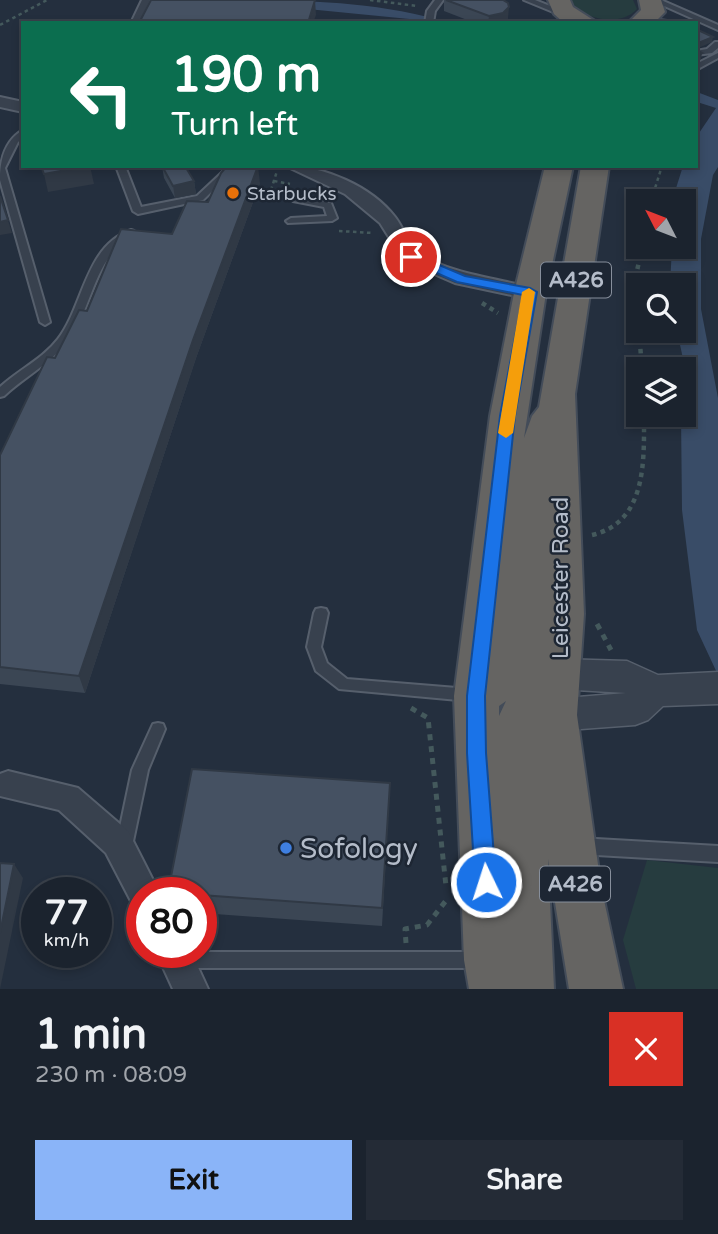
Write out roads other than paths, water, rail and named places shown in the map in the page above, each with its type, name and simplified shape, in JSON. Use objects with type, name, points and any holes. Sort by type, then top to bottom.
[{"type":"highway","name":"A426","points":[[510,975],[477,753],[476,696],[508,416],[530,292],[559,168]]},
{"type":"highway","name":"Leicester Road","points":[[595,168],[557,394],[563,614],[546,699],[596,989]]},
{"type":"highway","points":[[476,696],[503,680],[517,656],[533,467],[557,394]]},
{"type":"highway","points":[[510,975],[518,727],[546,699]]},
{"type":"street","points":[[0,102],[21,107]]},
{"type":"street","points":[[300,168],[351,190],[387,219],[411,257],[462,279],[530,292]]},
{"type":"street","points":[[476,696],[546,699],[635,709],[654,691],[708,689]]},
{"type":"street","points":[[4,785],[67,798],[123,850],[136,877]]},
{"type":"lane","points":[[136,21],[146,0]]},
{"type":"lane","points":[[429,21],[432,9],[439,0]]},
{"type":"lane","points":[[528,0],[573,16]]},
{"type":"lane","points":[[651,13],[687,21]]},
{"type":"lane","points":[[698,24],[718,28]]},
{"type":"lane","points":[[698,26],[718,28]]},
{"type":"lane","points":[[698,52],[709,51],[718,44]]},
{"type":"lane","points":[[698,67],[718,55]]},
{"type":"lane","points":[[21,135],[14,141],[1,168],[45,323]]},
{"type":"lane","points":[[121,168],[138,211],[200,198],[232,168]]},
{"type":"lane","points":[[291,221],[332,218],[328,205],[296,199]]},
{"type":"lane","points":[[0,393],[15,378],[58,346],[67,335],[111,245],[120,237],[141,231]]},
{"type":"lane","points":[[321,613],[314,647],[321,667],[344,685],[476,696]]},
{"type":"lane","points":[[123,850],[140,770],[158,729]]},
{"type":"lane","points":[[570,845],[718,854]]},
{"type":"lane","points":[[217,968],[510,975]]},
{"type":"water","points":[[215,0],[334,3],[392,10],[443,21]]},
{"type":"water","points":[[698,92],[718,100],[718,167],[713,175],[701,239],[701,309],[718,398],[718,675],[697,630],[682,510],[681,427],[696,427],[696,357],[683,357],[680,343],[696,343],[696,273],[671,273],[671,259],[696,259],[696,189],[676,189],[682,168],[698,168],[698,135],[716,108],[698,102]]},
{"type":"place","name":"Starbucks","points":[[233,193]]},
{"type":"place","name":"Sofology","points":[[286,848]]}]
